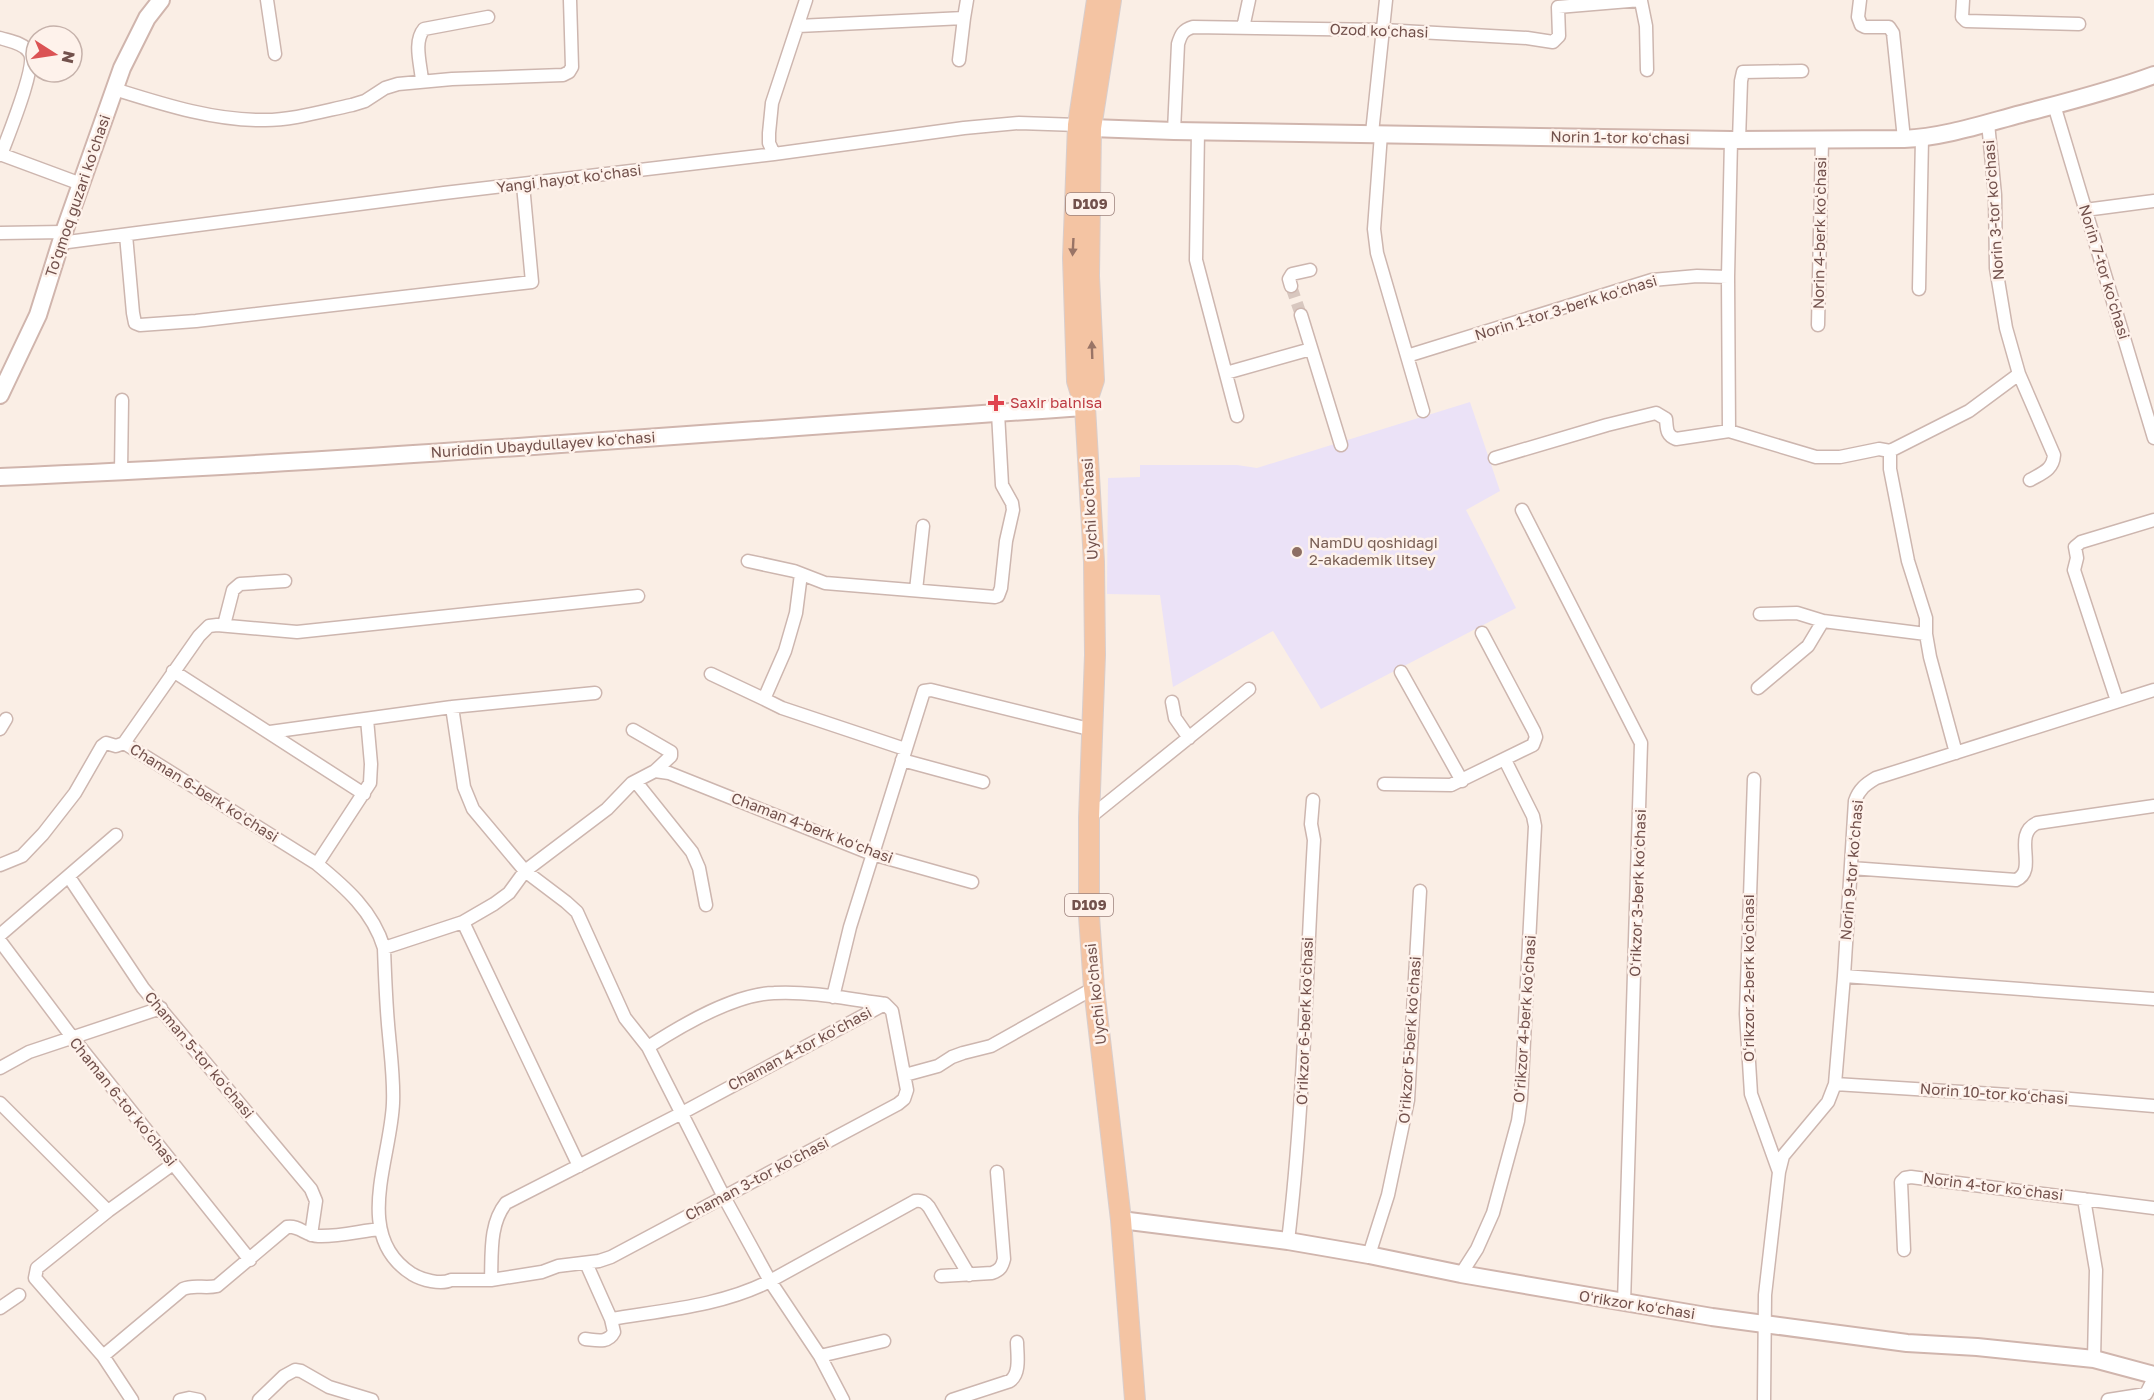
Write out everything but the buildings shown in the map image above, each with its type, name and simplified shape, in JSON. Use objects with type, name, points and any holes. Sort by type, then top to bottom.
[{"type":"main road","name":"To'qmoq guzari ko'chasi","points":[[0,394],[38,315],[114,89],[147,18],[161,0]]},
{"type":"main road","name":"Uychi ko'chasi","points":[[1097,0],[1073,258],[1077,381],[1085,407],[1094,562],[1089,916],[1094,988],[1121,1220],[1135,1400]]},
{"type":"main road","name":"Uychi ko'chasi","points":[[1085,127],[1111,0]]},
{"type":"main road","name":"Norin 1-tor koʻchasi","points":[[1085,127],[1174,131],[1735,140],[1904,139],[1922,138],[1988,123],[2154,75]]},
{"type":"main road","name":"Nuriddin Ubaydullayev koʻchasi","points":[[0,477],[121,472],[1085,407]]},
{"type":"main road","name":"Oʻrikzor koʻchasi","points":[[1121,1220],[1288,1241],[1624,1303],[1765,1325],[1907,1343],[1977,1347],[2094,1359],[2154,1376]]},
{"type":"street","points":[[267,0],[275,54]]},
{"type":"street","points":[[114,89],[192,111],[240,120],[267,120],[352,105],[365,101],[385,88],[422,81],[563,75],[572,67],[570,0]]},
{"type":"street","points":[[774,154],[769,133],[770,113],[806,0]]},
{"type":"street","points":[[959,60],[967,0]]},
{"type":"street","points":[[1243,28],[1249,0]]},
{"type":"street","points":[[1386,0],[1376,133],[1374,229],[1377,253],[1423,411]]},
{"type":"street","points":[[1860,0],[1858,17],[1861,25],[1889,27],[1893,33],[1904,139]]},
{"type":"street","points":[[1963,0],[1962,17],[1966,21],[2079,24]]},
{"type":"street","points":[[1641,1],[1646,26],[1647,70]]},
{"type":"street","name":"Ozod koʻchasi","points":[[1174,131],[1178,44],[1181,34],[1193,27],[1383,30],[1527,38],[1553,42],[1559,33],[1558,3],[1641,1]]},
{"type":"street","points":[[422,81],[418,46],[424,29],[488,17]]},
{"type":"street","points":[[798,26],[964,18]]},
{"type":"street","points":[[0,38],[27,49],[32,58],[30,74],[0,155],[81,183]]},
{"type":"street","points":[[1729,432],[1728,277],[1735,140],[1741,81],[1743,72],[1802,71]]},
{"type":"street","name":"Norin 7-tor koʻchasi","points":[[2054,105],[2154,438]]},
{"type":"street","name":"Yangi hayot koʻchasi","points":[[0,233],[62,238],[126,235],[444,193],[774,154],[963,128],[1019,123],[1053,123],[1085,127]]},
{"type":"street","name":"Norin 3-tor koʻchasi","points":[[1988,123],[1995,195],[1996,268],[2006,328],[2019,374],[2054,455],[2053,464],[2049,469],[2030,480]]},
{"type":"street","points":[[1198,131],[1196,260],[1237,416]]},
{"type":"street","points":[[1919,289],[1922,138]]},
{"type":"street","name":"Norin 4-berk koʻchasi","points":[[1818,326],[1822,140]]},
{"type":"street","points":[[126,235],[133,313],[135,323],[140,326],[532,282],[523,185]]},
{"type":"street","points":[[2085,210],[2154,201]]},
{"type":"street","points":[[1291,286],[1289,279],[1292,274],[1310,270]]},
{"type":"street","name":"Norin 1-tor 3-berk koʻchasi","points":[[1407,356],[1652,280],[1697,276],[1728,277]]},
{"type":"street","points":[[1301,315],[1341,445]]},
{"type":"street","points":[[1227,373],[1311,349]]},
{"type":"street","points":[[1495,458],[1656,413],[1666,419],[1667,431],[1676,439],[1729,432],[1816,457],[1840,457],[1879,449],[1890,451],[1969,411],[2019,374]]},
{"type":"street","points":[[121,472],[122,400]]},
{"type":"street","points":[[748,561],[801,574],[825,583],[995,597],[1000,592],[1006,541],[1013,510],[1012,503],[1002,485],[998,413]]},
{"type":"street","points":[[1890,451],[1893,488],[1908,561],[1926,618],[1930,657],[1956,753]]},
{"type":"street","name":"Oʻrikzor 3-berk koʻchasi","points":[[1522,510],[1641,743],[1624,1303]]},
{"type":"street","points":[[2117,701],[2074,570],[2077,558],[2075,547],[2082,542],[2154,520]]},
{"type":"street","points":[[916,591],[923,526]]},
{"type":"street","points":[[764,699],[785,651],[796,613],[801,574]]},
{"type":"street","points":[[224,625],[233,590],[237,586],[285,581]]},
{"type":"street","points":[[124,743],[173,671],[206,629],[212,625],[297,633],[638,596]]},
{"type":"street","points":[[1760,614],[1797,613],[1823,621],[1926,634]]},
{"type":"street","points":[[1758,688],[1808,646],[1823,621]]},
{"type":"street","points":[[1384,784],[1446,786],[1462,781],[1533,745],[1536,737],[1482,633]]},
{"type":"street","points":[[173,671],[364,794]]},
{"type":"street","points":[[1401,672],[1462,781]]},
{"type":"street","points":[[711,674],[782,708],[983,782]]},
{"type":"street","points":[[1089,818],[1249,689]]},
{"type":"street","points":[[834,997],[850,927],[922,694],[927,690],[1093,730]]},
{"type":"street","name":"Norin 9-tor koʻchasi","points":[[1779,1172],[1783,1156],[1828,1102],[1835,1084],[1855,801],[1859,791],[1865,784],[1876,778],[2154,690]]},
{"type":"street","points":[[270,732],[452,708],[596,693]]},
{"type":"street","points":[[1172,702],[1175,718],[1189,738]]},
{"type":"street","points":[[452,708],[467,798],[472,809],[525,871],[577,912],[620,1009],[631,1027],[648,1047],[680,1114],[770,1281],[820,1356],[843,1400]]},
{"type":"street","points":[[317,864],[368,788],[372,776],[367,719]]},
{"type":"street","points":[[103,1356],[183,1289],[194,1286],[217,1286],[287,1227],[298,1228],[311,1235],[321,1236],[380,1228],[379,1200],[393,1102],[384,948],[463,922],[494,904],[509,893],[525,871],[607,809],[628,786],[655,771],[671,756],[672,753],[633,730]]},
{"type":"street","name":"Chaman 6-berk koʻchasi","points":[[0,865],[22,856],[43,834],[75,793],[102,746],[106,743],[116,746],[124,743],[317,864],[356,898],[378,931],[384,948]]},
{"type":"street","name":"Oʻrikzor 4-berk koʻchasi","points":[[1461,1274],[1477,1249],[1493,1213],[1518,1121],[1521,1100],[1535,826],[1533,816],[1505,760]]},
{"type":"street","name":"Chaman 4-berk koʻchasi","points":[[655,771],[669,773],[872,854],[972,882]]},
{"type":"street","name":"Oʻrikzor 2-berk koʻchasi","points":[[1754,779],[1746,1014],[1747,1052],[1751,1094],[1779,1172]]},
{"type":"street","points":[[636,782],[692,852],[699,868],[706,905]]},
{"type":"street","name":"Oʻrikzor 6-berk koʻchasi","points":[[1288,1241],[1302,1106],[1307,950],[1314,840],[1311,824],[1313,800]]},
{"type":"street","points":[[1851,868],[2016,880],[2020,879],[2025,872],[2025,832],[2030,826],[2037,823],[2154,806]]},
{"type":"street","points":[[0,935],[116,835]]},
{"type":"street","name":"Chaman 5-tor koʻchasi","points":[[69,877],[143,988],[311,1189],[316,1201],[311,1235]]},
{"type":"street","name":"Oʻrikzor 5-berk koʻchasi","points":[[1369,1255],[1388,1195],[1407,1110],[1420,891]]},
{"type":"street","points":[[463,922],[579,1166]]},
{"type":"street","name":"Chaman 6-tor koʻchasi","points":[[0,941],[72,1037],[250,1260]]},
{"type":"street","points":[[1844,976],[2154,999]]},
{"type":"street","points":[[905,1075],[938,1066],[963,1053],[991,1046],[1094,988]]},
{"type":"street","points":[[648,1047],[686,1023],[743,999],[759,995],[774,993],[834,997],[885,1004]]},
{"type":"street","name":"Chaman 4-tor koʻchasi","points":[[491,1280],[494,1226],[498,1213],[506,1203],[680,1114],[885,1004],[892,1011],[894,1018],[905,1075]]},
{"type":"street","points":[[0,1068],[29,1052],[161,1008]]},
{"type":"street","name":"Chaman 3-tor koʻchasi","points":[[380,1228],[384,1242],[392,1255],[407,1270],[420,1278],[445,1282],[491,1280],[611,1257],[897,1104],[907,1094],[905,1075]]},
{"type":"street","name":"Norin 10-tor koʻchasi","points":[[1835,1084],[2154,1106]]},
{"type":"street","points":[[0,1103],[108,1212]]},
{"type":"street","points":[[132,1400],[103,1356],[39,1284],[35,1278],[35,1272],[37,1268],[108,1212],[173,1164]]},
{"type":"street","points":[[941,1276],[992,1273],[999,1271],[1003,1266],[997,1172]]},
{"type":"street","points":[[1764,1400],[1765,1295],[1779,1172]]},
{"type":"street","name":"Norin 4-tor koʻchasi","points":[[1904,1250],[1901,1182],[1905,1178],[2154,1208]]},
{"type":"street","points":[[2084,1199],[2096,1270],[2094,1359]]},
{"type":"street","points":[[611,1319],[721,1301],[749,1292],[920,1200],[929,1207],[969,1275]]},
{"type":"street","points":[[585,1339],[605,1341],[614,1332],[611,1319],[586,1263]]},
{"type":"street","points":[[0,1308],[19,1295]]},
{"type":"street","points":[[820,1356],[884,1341]]},
{"type":"street","points":[[952,1400],[1014,1378],[1017,1366],[1017,1341]]},
{"type":"street","points":[[259,1400],[284,1376],[295,1370],[329,1387],[372,1400]]},
{"type":"street","points":[[2108,1400],[2146,1394],[2154,1376]]},
{"type":"street","points":[[180,1400],[189,1398],[198,1400]]},
{"type":"shaded area","name":"NamDU qoshidagi 2-akademik litsey","points":[[1470,402],[1500,491],[1466,510],[1516,608],[1321,709],[1273,631],[1173,687],[1160,595],[1107,594],[1108,478],[1140,477],[1140,465],[1237,465],[1257,468]]},
{"type":"tunnel","points":[[1291,286],[1301,315]]},
{"type":"place","name":"Saxir balnisa","points":[[996,403]]},
{"type":"place","name":"NamDU qoshidagi 2-akademik litsey","points":[[1297,552]]}]
